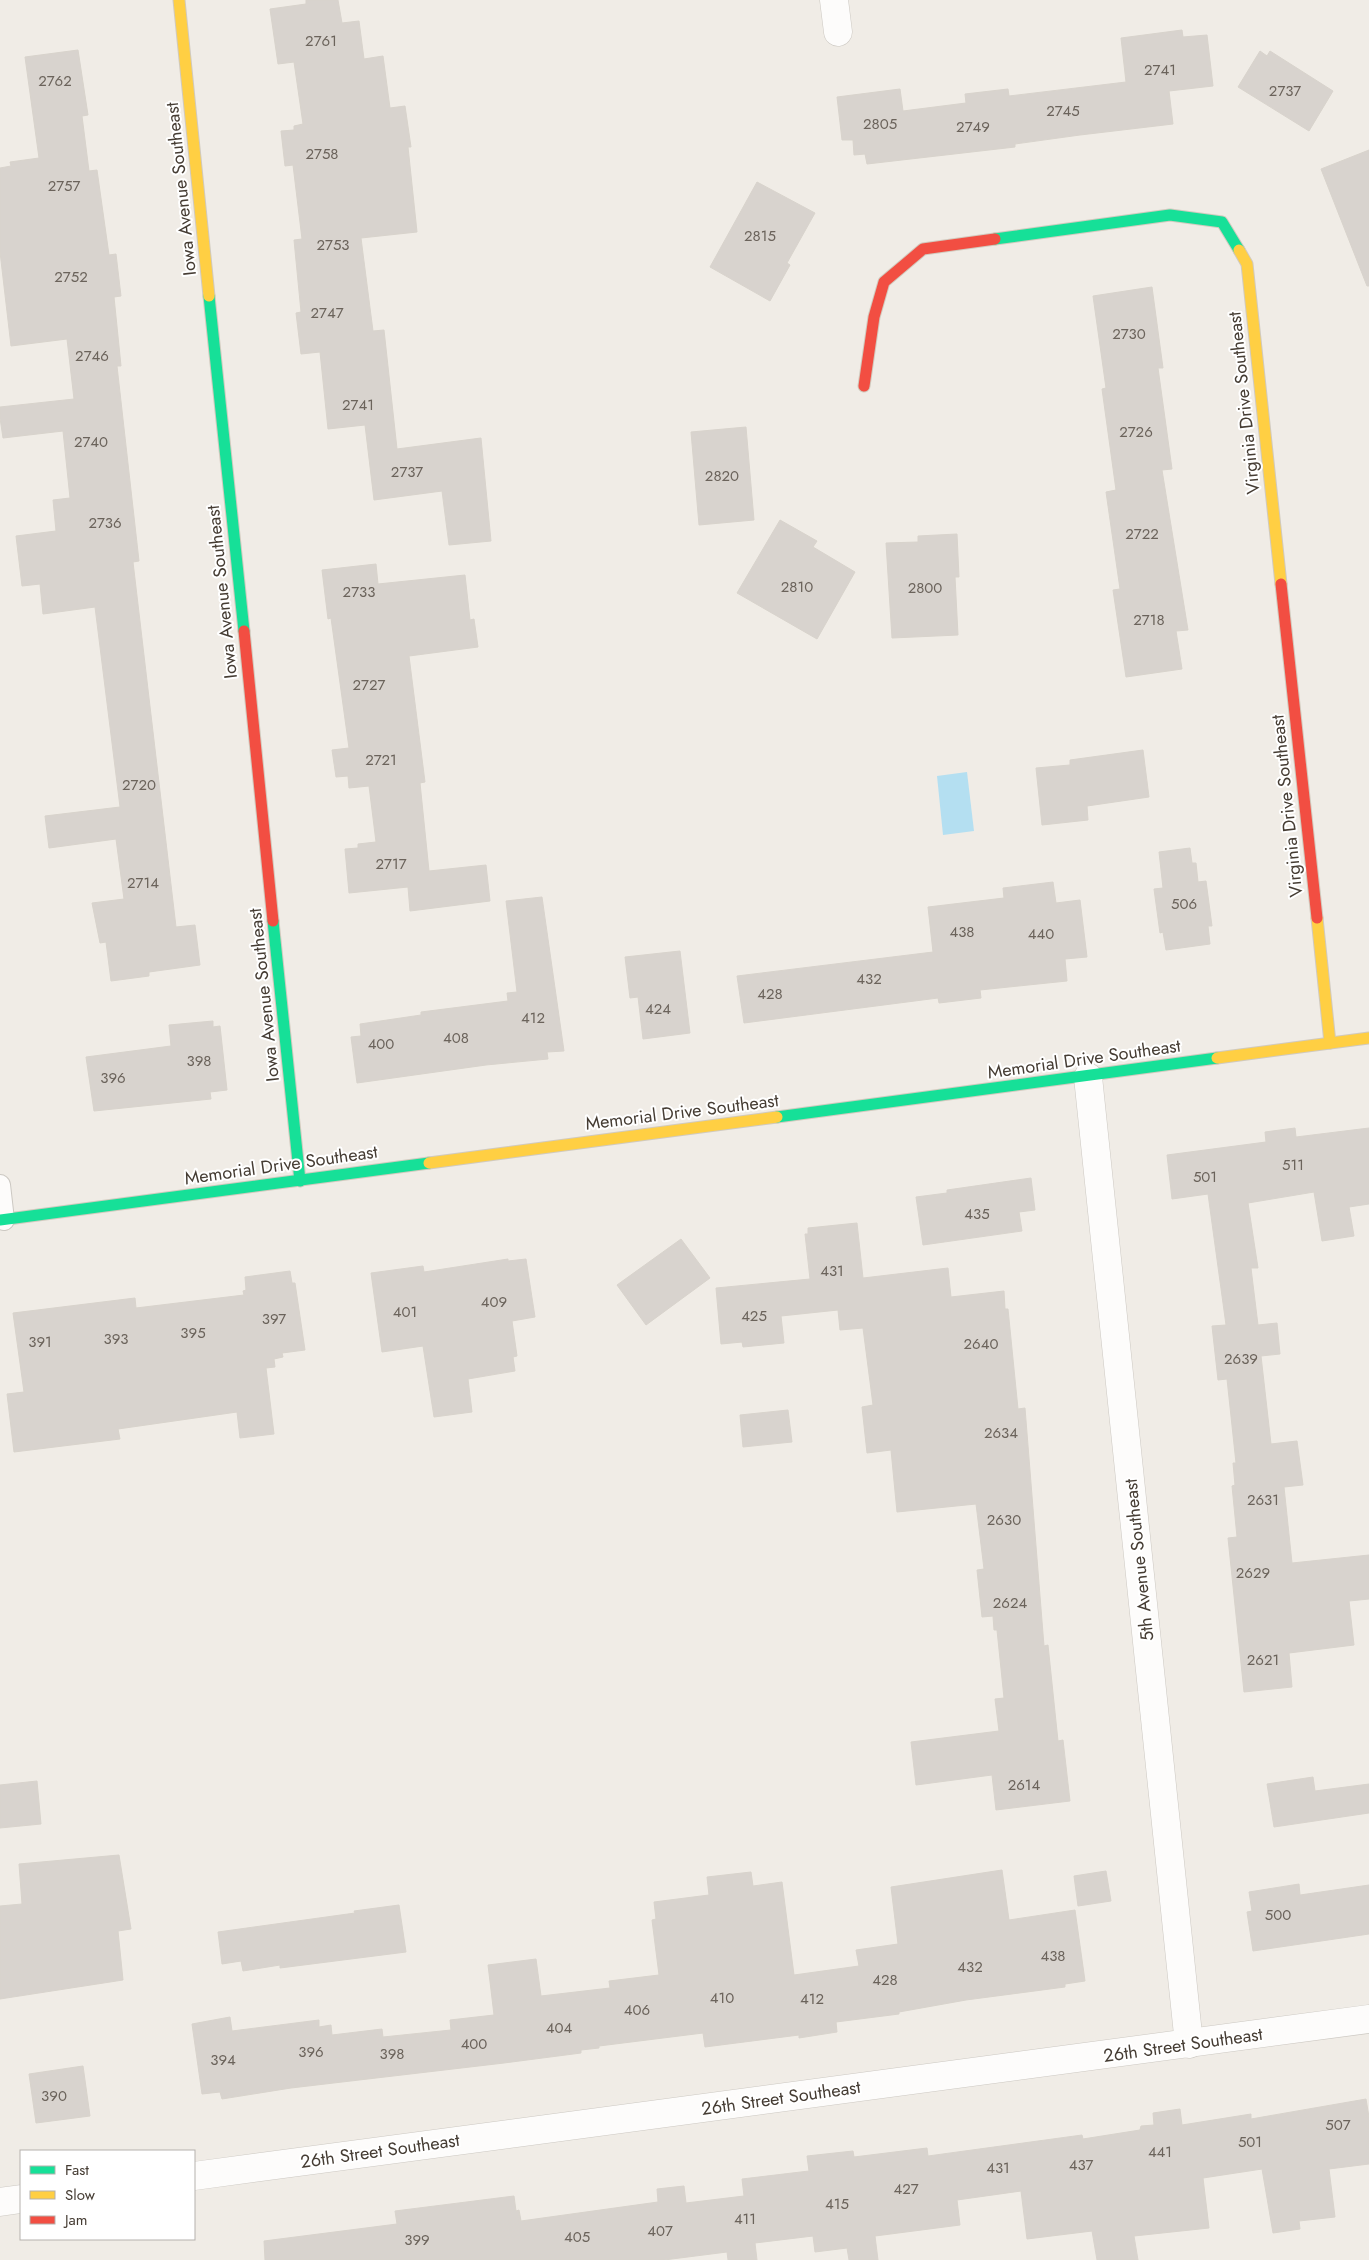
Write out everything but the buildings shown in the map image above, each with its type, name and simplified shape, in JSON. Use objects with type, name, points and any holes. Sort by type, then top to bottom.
[{"type":"street","name":"Iowa Avenue Southeast","points":[[179,0],[300,1181]]},
{"type":"street","points":[[834,0],[838,32]]},
{"type":"street","name":"Virginia Drive Southeast","points":[[864,386],[874,316],[884,282],[923,249],[1170,215],[1222,222],[1247,264],[1330,1043]]},
{"type":"street","name":"Memorial Drive Southeast","points":[[2,1220],[1088,1077],[1369,1038]]},
{"type":"street","name":"5th Avenue Southeast","points":[[1088,1077],[1189,2044]]},
{"type":"street","name":"26th Street Southeast","points":[[195,2176],[1369,2019]]},
{"type":"street","points":[[0,2202],[20,2199]]},
{"type":"lane","points":[[0,1185],[2,1220]]},
{"type":"water","points":[[967,772],[974,831],[943,835],[937,776]]},
{"type":"traffic: fast","points":[[995,239],[1170,215],[1222,222],[1239,250]]},
{"type":"traffic: fast","points":[[209,296],[244,631]]},
{"type":"traffic: fast","points":[[273,921],[300,1181]]},
{"type":"traffic: fast","points":[[777,1117],[1217,1058]]},
{"type":"traffic: fast","points":[[0,1220],[429,1163]]},
{"type":"traffic: slow","points":[[179,0],[209,296]]},
{"type":"traffic: slow","points":[[1239,250],[1247,264],[1281,584]]},
{"type":"traffic: slow","points":[[1317,918],[1330,1043]]},
{"type":"traffic: slow","points":[[1217,1058],[1369,1038]]},
{"type":"traffic: slow","points":[[429,1163],[777,1117]]},
{"type":"traffic: jam","points":[[864,386],[874,317],[884,282],[923,249],[995,239]]},
{"type":"traffic: jam","points":[[1281,584],[1317,918]]},
{"type":"traffic: jam","points":[[244,631],[273,921]]}]
